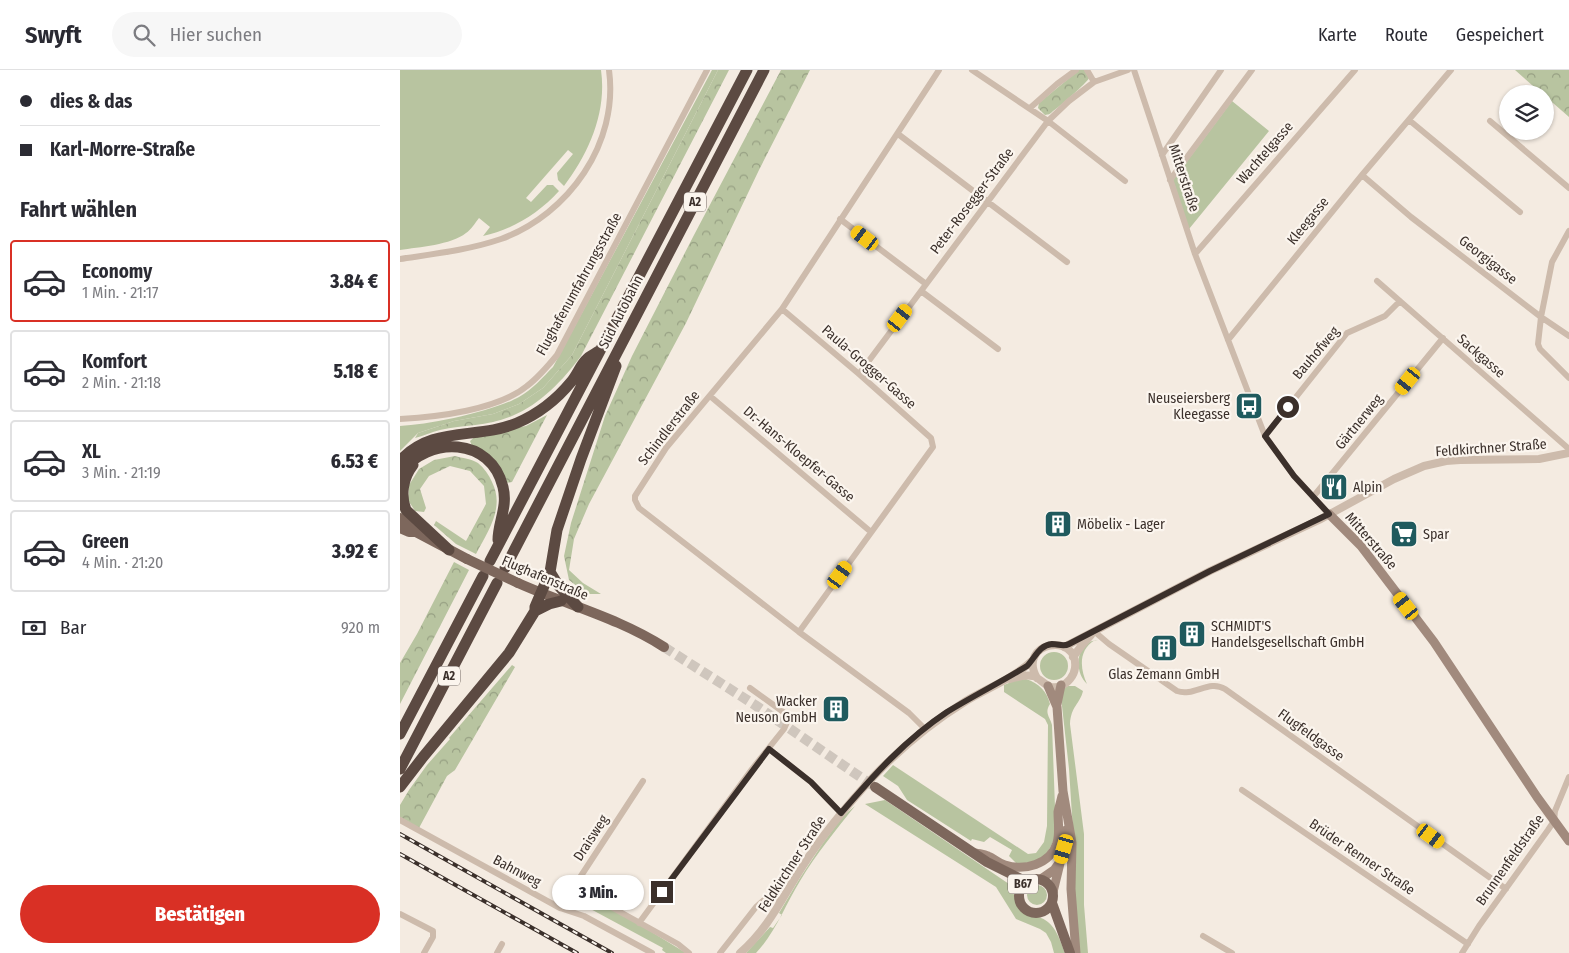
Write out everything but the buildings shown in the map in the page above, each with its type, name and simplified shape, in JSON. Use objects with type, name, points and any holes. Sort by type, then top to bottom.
[{"type":"highway","name":"Süd Autobahn","points":[[490,562],[746,70]]},
{"type":"highway","name":"Süd Autobahn","points":[[505,568],[764,70]]},
{"type":"highway","points":[[400,787],[509,653],[535,611],[550,572],[558,530],[581,459],[610,385],[626,334]]},
{"type":"highway","points":[[400,461],[418,445],[433,438],[491,431],[516,423],[536,412],[556,399],[572,381],[587,359],[600,350]]},
{"type":"highway","points":[[400,473],[412,460],[422,454],[445,446],[462,447],[481,456],[493,467],[501,479],[505,498],[503,516],[498,528],[498,545]]},
{"type":"highway","points":[[422,454],[409,470],[401,491],[402,503],[406,510],[450,550]]},
{"type":"highway","points":[[550,572],[558,585],[578,607]]},
{"type":"highway","name":"A2","points":[[400,734],[483,576]]},
{"type":"highway","name":"A2","points":[[400,769],[498,583]]},
{"type":"highway","points":[[535,611],[549,604],[561,601]]},
{"type":"main road","name":"Mitterstraße","points":[[1329,514],[1361,546],[1434,642],[1569,841]]},
{"type":"main road","name":"Flughafenstraße","points":[[400,518],[416,532],[467,559],[540,594],[619,623],[664,647]]},
{"type":"main road","name":"Flughafenstraße","points":[[400,528],[409,532],[416,532]]},
{"type":"main road","points":[[1061,685],[1057,707],[1063,791],[1072,842],[1071,889],[1076,953]]},
{"type":"main road","points":[[1048,686],[1057,707]]},
{"type":"main road","name":"B67","points":[[875,787],[987,862],[1016,887],[1024,908],[1028,911],[1039,913],[1053,922],[1065,937]]},
{"type":"main road","points":[[973,852],[988,856],[999,863],[1013,867],[1027,868],[1040,863],[1049,856],[1056,845],[1059,828],[1058,810],[1063,791]]},
{"type":"main road","points":[[1052,898],[1065,843],[1067,822]]},
{"type":"main road","points":[[1042,879],[1054,870],[1060,861]]},
{"type":"main road","name":"B67","points":[[987,862],[1021,879],[1042,879],[1049,884],[1070,953]]},
{"type":"main road","name":"B67","points":[[1019,893],[1021,887],[1030,879]]},
{"type":"main road","name":"B67","points":[[1039,913],[1044,911],[1052,898]]},
{"type":"street","points":[[400,259],[459,250],[500,239],[527,228],[549,212],[572,191],[596,152],[605,129],[610,107],[611,83],[609,70]]},
{"type":"street","name":"Flughafenumfahrungsstraße","points":[[400,419],[422,418],[470,410],[500,401],[526,388],[544,372],[557,355],[707,70]]},
{"type":"street","name":"Schindlerstraße","points":[[925,729],[909,713],[799,632],[639,508],[635,496],[666,448],[782,309],[940,70]]},
{"type":"street","points":[[972,70],[1048,121],[1125,181]]},
{"type":"street","points":[[1030,108],[1056,84],[1076,70]]},
{"type":"street","points":[[1087,70],[1094,82]]},
{"type":"street","name":"Peter-Rosegger-Straße","points":[[859,374],[1048,121],[1069,101],[1094,82],[1128,70]]},
{"type":"street","name":"Mitterstraße","points":[[1134,70],[1195,254],[1265,436],[1277,454],[1313,498],[1329,514]]},
{"type":"street","points":[[1162,155],[1222,70]]},
{"type":"street","points":[[1170,180],[1252,70]]},
{"type":"street","name":"Wachtelgasse","points":[[1195,254],[1355,70]]},
{"type":"street","name":"Kleegasse","points":[[1228,340],[1362,175],[1451,70]]},
{"type":"street","points":[[1409,120],[1520,212]]},
{"type":"street","points":[[1490,121],[1569,188]]},
{"type":"street","points":[[898,134],[1067,262]]},
{"type":"street","name":"Georgigasse","points":[[1362,175],[1411,217],[1541,317],[1569,336]]},
{"type":"street","points":[[840,219],[926,284]]},
{"type":"street","points":[[1569,231],[1566,242],[1552,262],[1541,317],[1538,344],[1540,350],[1569,378]]},
{"type":"street","name":"Sackgasse","points":[[1377,281],[1569,451]]},
{"type":"street","points":[[921,291],[998,349]]},
{"type":"street","name":"Bauhofweg","points":[[1265,436],[1347,333],[1384,316],[1400,301]]},
{"type":"street","name":"Paula-Grogger-Gasse","points":[[782,309],[931,438],[933,447],[871,532]]},
{"type":"street","name":"Gärtnerweg","points":[[1313,498],[1443,338]]},
{"type":"street","name":"Dr.-Hans-Kloepfer-Gasse","points":[[710,396],[871,532]]},
{"type":"street","name":"Feldkirchner Straße","points":[[1064,647],[1210,571],[1329,514],[1394,479],[1434,463],[1460,460],[1539,459],[1569,451]]},
{"type":"street","points":[[799,632],[871,532]]},
{"type":"street","name":"Feldkirchner Straße","points":[[1073,657],[1094,632]]},
{"type":"street","name":"Flugfeldgasse","points":[[1094,632],[1178,691],[1184,693],[1217,685],[1225,689],[1506,889]]},
{"type":"street","points":[[1056,644],[1064,647],[1073,657],[1075,662],[1074,672],[1069,680],[1061,685],[1048,686],[1036,678],[1033,671],[1033,660],[1040,649],[1056,644]]},
{"type":"street","name":"Feldkirchner Straße","points":[[740,953],[764,929],[809,856],[841,813],[891,758],[947,713],[1005,680],[1033,660]]},
{"type":"street","name":"Feldkirchner Straße","points":[[1005,680],[1025,676],[1036,678]]},
{"type":"street","points":[[639,923],[752,769],[784,729],[787,718],[782,712],[750,688]]},
{"type":"street","points":[[769,749],[811,782],[841,813]]},
{"type":"street","name":"Brunnenfeldstraße","points":[[1462,953],[1554,821],[1555,811],[1569,777]]},
{"type":"street","name":"Draisweg","points":[[560,908],[642,781]]},
{"type":"street","name":"Brüder Renner Straße","points":[[1242,790],[1468,944]]},
{"type":"street","name":"Bahnweg","points":[[400,820],[560,908],[584,916],[652,953]]},
{"type":"street","points":[[720,953],[761,903],[771,898],[782,901]]},
{"type":"street","points":[[604,903],[678,944],[689,953]]},
{"type":"street","points":[[400,914],[433,931],[433,937],[424,953]]},
{"type":"street","points":[[1203,936],[1232,953]]},
{"type":"street","points":[[497,953],[502,944]]},
{"type":"green space","points":[[400,70],[601,70],[602,86],[599,116],[581,160],[564,186],[558,180],[557,173],[573,154],[568,150],[526,198],[531,202],[547,185],[553,185],[559,191],[524,220],[504,230],[483,236],[490,227],[479,218],[468,232],[460,237],[434,245],[400,250]]},
{"type":"green space","points":[[712,70],[718,70],[572,355],[543,388],[519,404],[493,414],[454,421],[418,433],[400,451],[400,426],[461,416],[508,402],[528,391],[553,367]]},
{"type":"green space","points":[[718,70],[729,70],[581,356],[574,365],[551,390],[523,411],[485,424],[440,430],[415,438],[418,433],[454,421],[493,414],[519,404],[543,388],[572,355]]},
{"type":"green space","points":[[781,70],[810,70],[759,170],[686,323],[589,504],[574,539],[569,570],[583,583],[601,594],[587,594],[569,580],[564,556],[571,523],[605,416],[632,356]]},
{"type":"green space","points":[[1079,70],[1085,70],[1089,78],[1087,81],[1050,114],[1045,115],[1038,108],[1039,103]]},
{"type":"green space","points":[[1515,70],[1569,70],[1569,117],[1554,104],[1554,85],[1532,85]]},
{"type":"green space","points":[[1232,101],[1269,131],[1189,229],[1173,180]]},
{"type":"green space","points":[[547,415],[512,482],[506,483],[472,446],[470,441],[477,435],[526,426]]},
{"type":"green space","points":[[455,456],[478,463],[488,474],[496,492],[496,510],[490,528],[476,554],[456,544],[434,525],[436,521],[466,541],[486,504],[484,486],[470,471],[450,466],[429,476],[420,489],[426,508],[424,512],[415,511],[408,500],[409,485],[419,469],[434,460]]},
{"type":"green space","points":[[454,562],[469,570],[400,704],[400,663]]},
{"type":"green space","points":[[1094,641],[1089,644],[1082,660],[1087,684],[1080,672],[1079,658],[1085,645]]},
{"type":"green space","points":[[1054,652],[1064,656],[1068,666],[1064,676],[1054,680],[1044,676],[1040,666],[1044,656]]},
{"type":"green space","points":[[512,665],[515,667],[455,770],[447,776],[419,828],[400,817],[400,805],[427,765]]},
{"type":"green space","points":[[1026,679],[1042,688],[1050,704],[1047,712],[1052,725],[1056,835],[1046,854],[1038,860],[1017,864],[1009,856],[1012,850],[990,837],[984,842],[972,839],[971,841],[907,800],[898,786],[883,776],[893,765],[1028,854],[1036,853],[1044,842],[1047,826],[1048,725],[1045,719],[1004,692],[1004,685],[1016,680]]},
{"type":"green space","points":[[1075,686],[1083,691],[1072,713],[1070,724],[1084,834],[1084,905],[1088,953],[1079,953],[1075,927],[1073,831],[1069,769],[1061,697],[1065,687]]},
{"type":"green space","points":[[885,800],[1009,884],[1020,909],[1025,913],[1046,920],[1056,932],[1065,953],[1054,953],[1046,933],[1016,919],[996,887],[865,804]]},
{"type":"green space","points":[[855,806],[813,861],[782,915],[779,913],[823,843],[843,816]]},
{"type":"green space","points":[[1037,885],[1044,888],[1047,895],[1044,902],[1037,905],[1030,902],[1027,895],[1030,888]]},
{"type":"green space","points":[[578,887],[686,953],[666,953],[662,950],[663,948],[585,906],[582,910],[569,907],[570,897]]},
{"type":"green space","points":[[780,918],[756,953],[746,953],[770,927],[773,928]]},
{"type":"tunnel","points":[[664,647],[755,705],[875,787]]},
{"type":"railway","points":[[400,834],[612,953]]},
{"type":"railway","points":[[400,854],[577,953]]},
{"type":"place","name":"Neuseiersberg Kleegasse","points":[[1249,406]]},
{"type":"place","name":"Alpin","points":[[1334,487]]},
{"type":"place","name":"Möbelix - Lager","points":[[1058,524]]},
{"type":"place","name":"Spar","points":[[1404,534]]},
{"type":"place","name":"SCHMIDT'S Handelsgesellschaft GmbH","points":[[1192,634]]},
{"type":"place","name":"Glas Zemann GmbH","points":[[1164,648]]},
{"type":"place","name":"Wacker Neuson GmbH","points":[[836,709]]},
{"type":"route","points":[[662,892],[752,769],[769,749],[811,782],[841,813],[891,758],[908,743],[967,700],[1027,666],[1040,649],[1052,644],[1064,647],[1210,571],[1329,514],[1294,476],[1265,436],[1288,407]]}]
